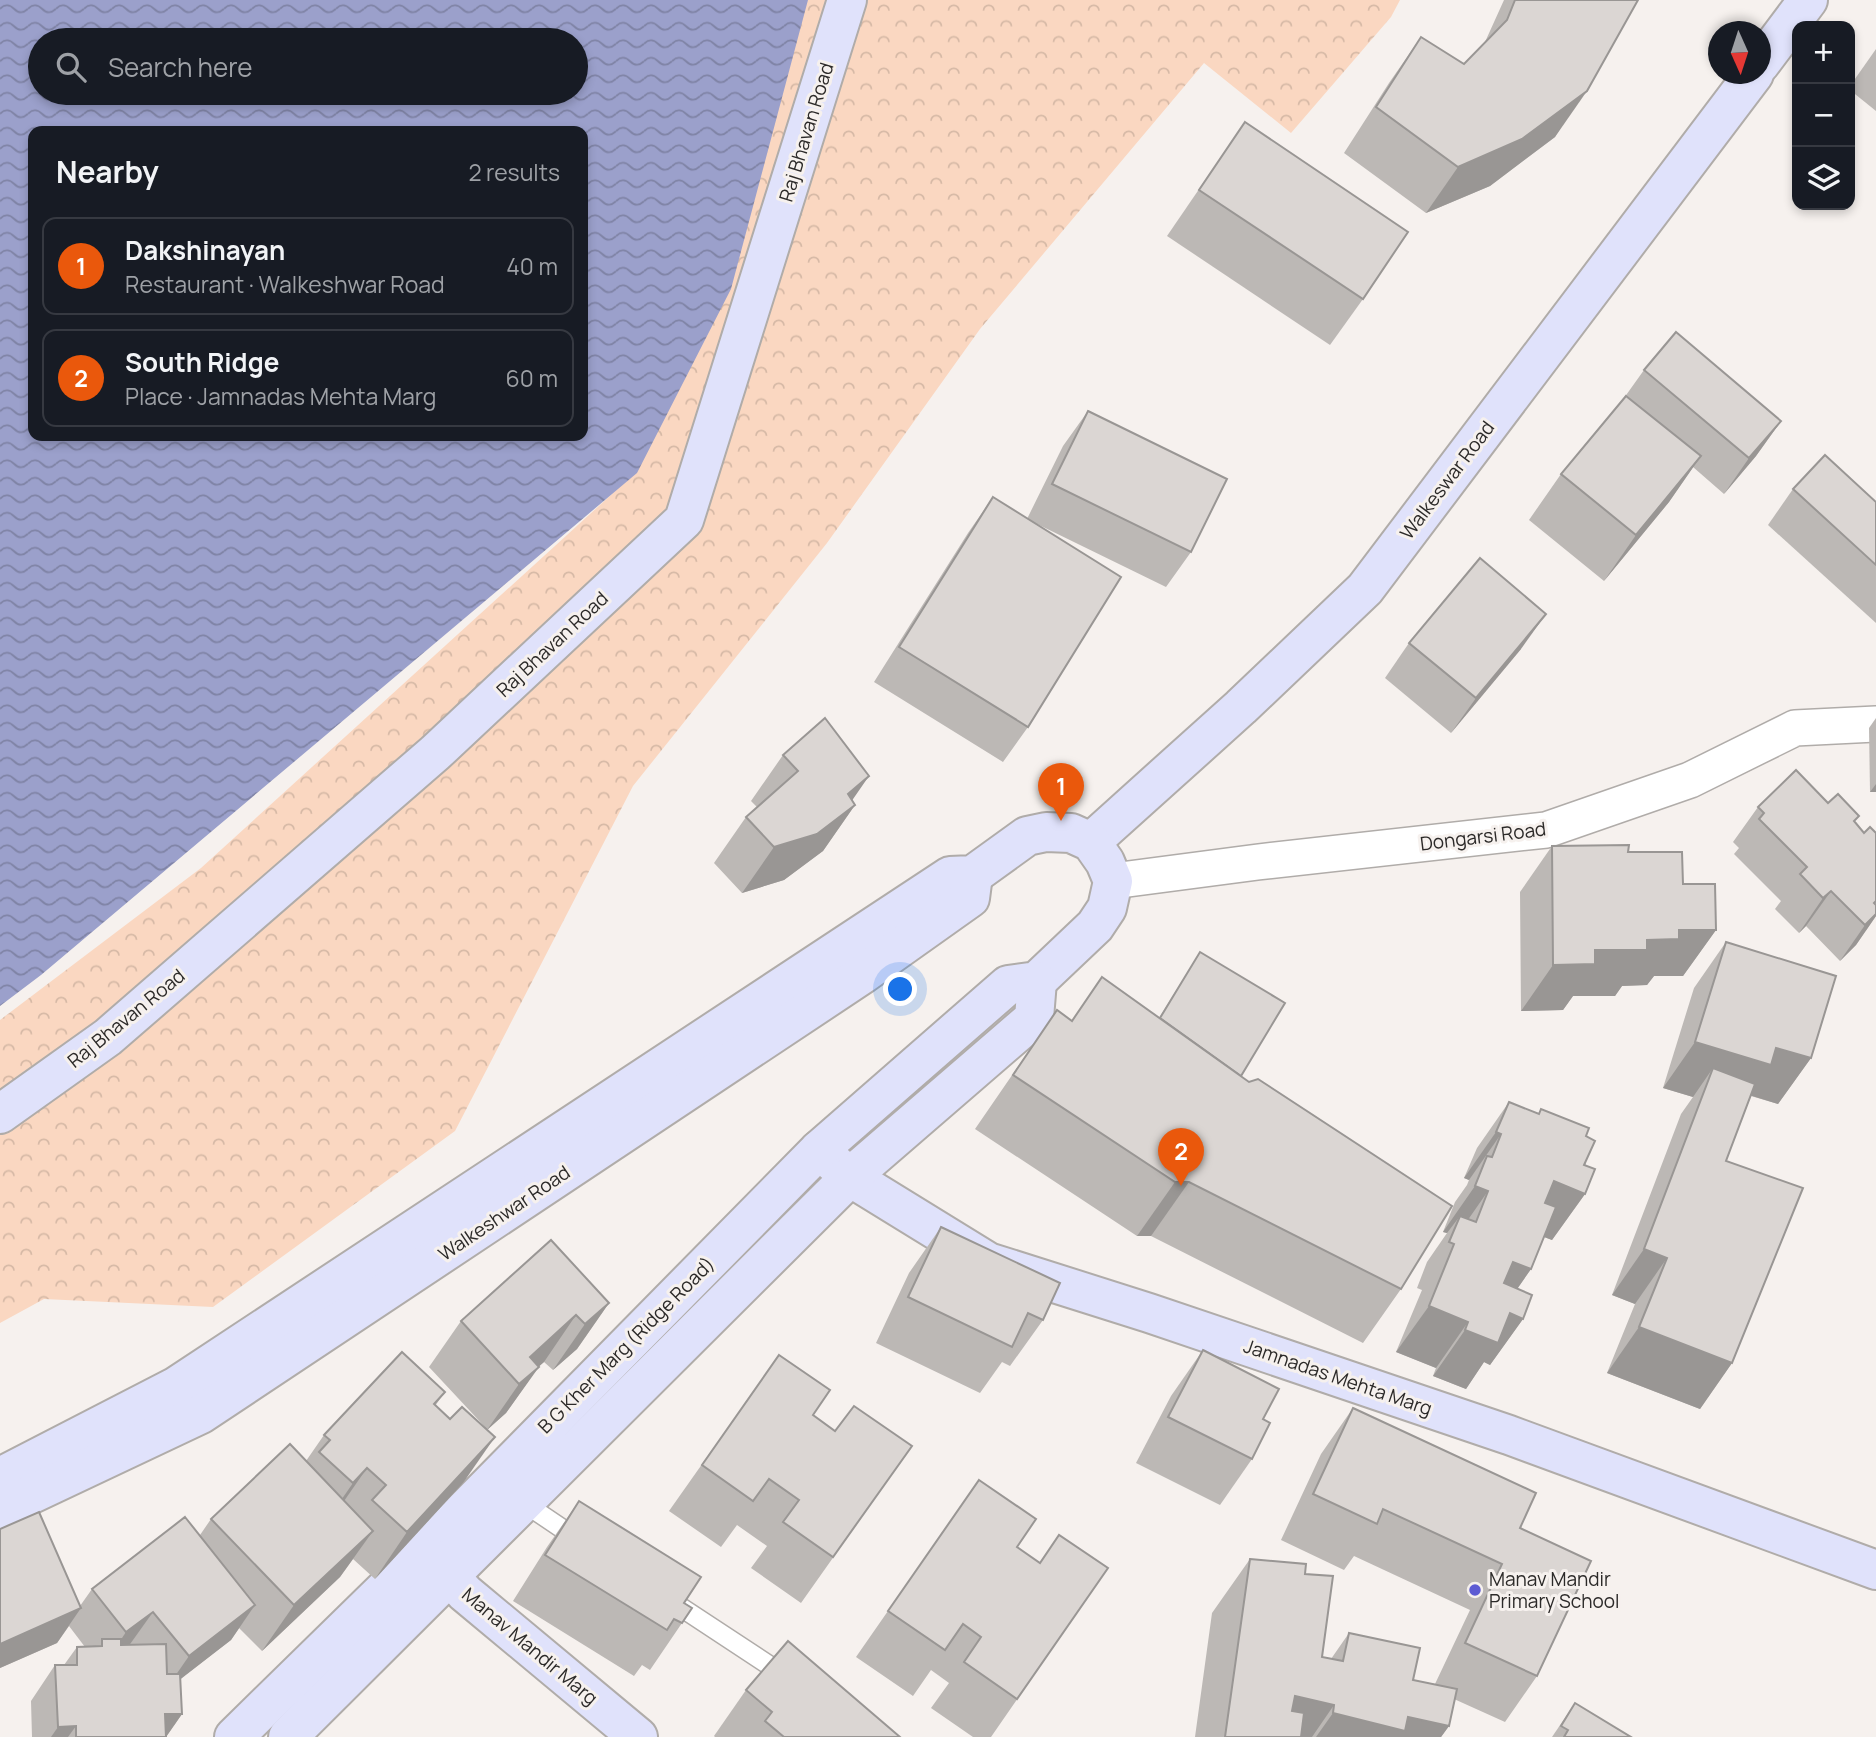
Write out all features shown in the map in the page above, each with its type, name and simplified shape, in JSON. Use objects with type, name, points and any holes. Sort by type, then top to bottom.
[{"type":"main road","name":"Raj Bhavan Road","points":[[0,1114],[108,1037],[140,1010],[435,753],[684,520],[847,0]]},
{"type":"main road","points":[[1771,49],[1808,0]]},
{"type":"main road","name":"Walkeswar Road","points":[[1091,842],[1241,707],[1365,589],[1746,84]]},
{"type":"main road","name":"Walkeshwar Road","points":[[0,1477],[175,1388],[950,876],[973,875],[1027,836],[1046,832],[1071,833],[1091,842]]},
{"type":"main road","points":[[1037,981],[1095,926],[1107,908],[1113,881],[1105,862],[1091,842]]},
{"type":"main road","name":"Walkeshwar Road","points":[[0,1509],[201,1414],[863,974],[970,898],[973,875]]},
{"type":"main road","name":"B G Kher Marg (Ridge Road)","points":[[234,1737],[438,1563],[524,1503],[850,1177],[1034,1017],[1037,981],[1008,985],[819,1150],[438,1563],[288,1737]]},
{"type":"main road","name":"Jamnadas Mehta Marg","points":[[819,1150],[850,1177],[988,1262],[1161,1317],[1509,1435],[1876,1570]]},
{"type":"main road","name":"Manav Mandir Marg","points":[[438,1563],[465,1592],[638,1737]]},
{"type":"street","name":"Dongarsi Road","points":[[1113,881],[1546,830],[1690,780],[1796,728],[1876,724]]},
{"type":"lane","points":[[524,1503],[594,1550]]},
{"type":"lane","points":[[651,1587],[799,1685]]},
{"type":"green space","points":[[765,0],[1400,0],[1391,17],[1291,133],[1204,63],[980,329],[827,543],[633,786],[455,1131],[213,1307],[44,1299],[0,1323],[0,1020],[201,868],[612,494]]},
{"type":"water","points":[[0,0],[808,0],[731,289],[637,473],[41,975],[0,1006]]},
{"type":"building","points":[[1515,0],[1638,0],[1587,91],[1522,139],[1458,167],[1376,107],[1421,37],[1464,64],[1507,20]]},
{"type":"building","points":[[1245,122],[1408,232],[1363,299],[1199,190]]},
{"type":"building","points":[[1676,332],[1781,421],[1749,458],[1644,370]]},
{"type":"building","points":[[1626,396],[1701,456],[1636,535],[1561,474]]},
{"type":"building","points":[[1088,411],[1227,479],[1191,552],[1052,484]]},
{"type":"building","points":[[1825,455],[1876,502],[1876,565],[1793,489]]},
{"type":"building","points":[[993,497],[1121,577],[1028,727],[899,647]]},
{"type":"building","points":[[1480,558],[1546,614],[1476,698],[1409,643]]},
{"type":"building","points":[[825,718],[869,776],[848,794],[855,805],[817,834],[774,847],[746,817],[798,771],[783,755]]},
{"type":"building","points":[[1796,770],[1828,803],[1838,794],[1859,816],[1854,821],[1864,833],[1870,827],[1876,833],[1876,914],[1865,925],[1831,891],[1823,898],[1800,874],[1807,867],[1759,819],[1764,813],[1758,807]]},
{"type":"building","points":[[1629,845],[1628,852],[1682,852],[1683,884],[1715,884],[1716,930],[1679,930],[1679,939],[1647,940],[1647,950],[1595,950],[1595,964],[1553,965],[1552,846]]},
{"type":"building","points":[[1726,942],[1836,976],[1811,1058],[1776,1048],[1771,1065],[1695,1042]]},
{"type":"building","points":[[1200,952],[1285,1003],[1241,1076],[1160,1018]]},
{"type":"building","points":[[1102,977],[1249,1082],[1258,1079],[1452,1206],[1401,1289],[1189,1182],[1175,1182],[1013,1075],[1057,1010],[1072,1021]]},
{"type":"building","points":[[1713,1068],[1755,1084],[1726,1161],[1803,1188],[1732,1363],[1639,1327],[1667,1258],[1644,1249]]},
{"type":"building","points":[[1509,1102],[1539,1114],[1541,1109],[1589,1128],[1586,1136],[1595,1141],[1584,1165],[1595,1169],[1585,1194],[1554,1181],[1545,1203],[1556,1207],[1531,1269],[1513,1262],[1504,1283],[1532,1295],[1523,1319],[1510,1313],[1498,1343],[1465,1330],[1468,1322],[1429,1306],[1454,1244],[1449,1242],[1460,1216],[1476,1222],[1488,1191],[1475,1186],[1487,1156],[1492,1157],[1501,1134],[1496,1132]]},
{"type":"building","points":[[941,1227],[1060,1283],[1043,1320],[1028,1313],[1012,1347],[908,1297]]},
{"type":"building","points":[[551,1240],[609,1303],[585,1324],[576,1315],[530,1357],[539,1367],[519,1384],[461,1321]]},
{"type":"building","points":[[1203,1350],[1279,1389],[1263,1419],[1270,1423],[1252,1459],[1168,1417]]},
{"type":"building","points":[[402,1352],[445,1392],[434,1404],[450,1419],[462,1407],[495,1437],[407,1532],[372,1500],[386,1485],[367,1468],[353,1483],[319,1452],[330,1440],[324,1435]]},
{"type":"building","points":[[779,1355],[830,1390],[813,1415],[835,1431],[854,1406],[912,1446],[833,1557],[783,1522],[799,1500],[769,1479],[753,1501],[702,1465]]},
{"type":"building","points":[[1353,1408],[1536,1493],[1520,1528],[1591,1561],[1537,1676],[1465,1643],[1502,1564],[1383,1509],[1377,1524],[1313,1494]]},
{"type":"building","points":[[290,1444],[373,1531],[294,1605],[211,1519]]},
{"type":"building","points":[[979,1480],[1036,1519],[1017,1547],[1040,1563],[1059,1535],[1108,1568],[1017,1699],[964,1662],[981,1637],[963,1624],[945,1650],[888,1611]]},
{"type":"building","points":[[579,1501],[701,1577],[684,1603],[692,1608],[682,1623],[674,1619],[667,1630],[545,1555]]},
{"type":"building","points":[[39,1512],[81,1608],[0,1644],[0,1529]]},
{"type":"building","points":[[185,1517],[255,1605],[189,1656],[153,1612],[126,1632],[92,1589]]},
{"type":"building","points":[[1250,1559],[1306,1564],[1305,1574],[1333,1576],[1322,1657],[1343,1661],[1349,1633],[1420,1648],[1413,1680],[1457,1689],[1449,1726],[1408,1717],[1405,1731],[1333,1713],[1334,1705],[1295,1696],[1292,1711],[1304,1713],[1301,1737],[1225,1737]]},
{"type":"building","points":[[102,1639],[121,1639],[121,1645],[166,1644],[167,1674],[180,1674],[182,1714],[165,1714],[166,1737],[76,1737],[76,1726],[58,1727],[55,1665],[77,1665],[77,1647],[102,1646]]},
{"type":"building","points":[[788,1641],[900,1737],[784,1737],[765,1721],[772,1712],[746,1690]]},
{"type":"building","points":[[1575,1703],[1631,1737],[1564,1737],[1568,1730],[1561,1726]]},
{"type":"place","name":"Dakshinayan","points":[[1061,821]]},
{"type":"place","name":"South Ridge","points":[[1181,1186]]},
{"type":"place","name":"Manav Mandir Primary School","points":[[1475,1590]]}]
